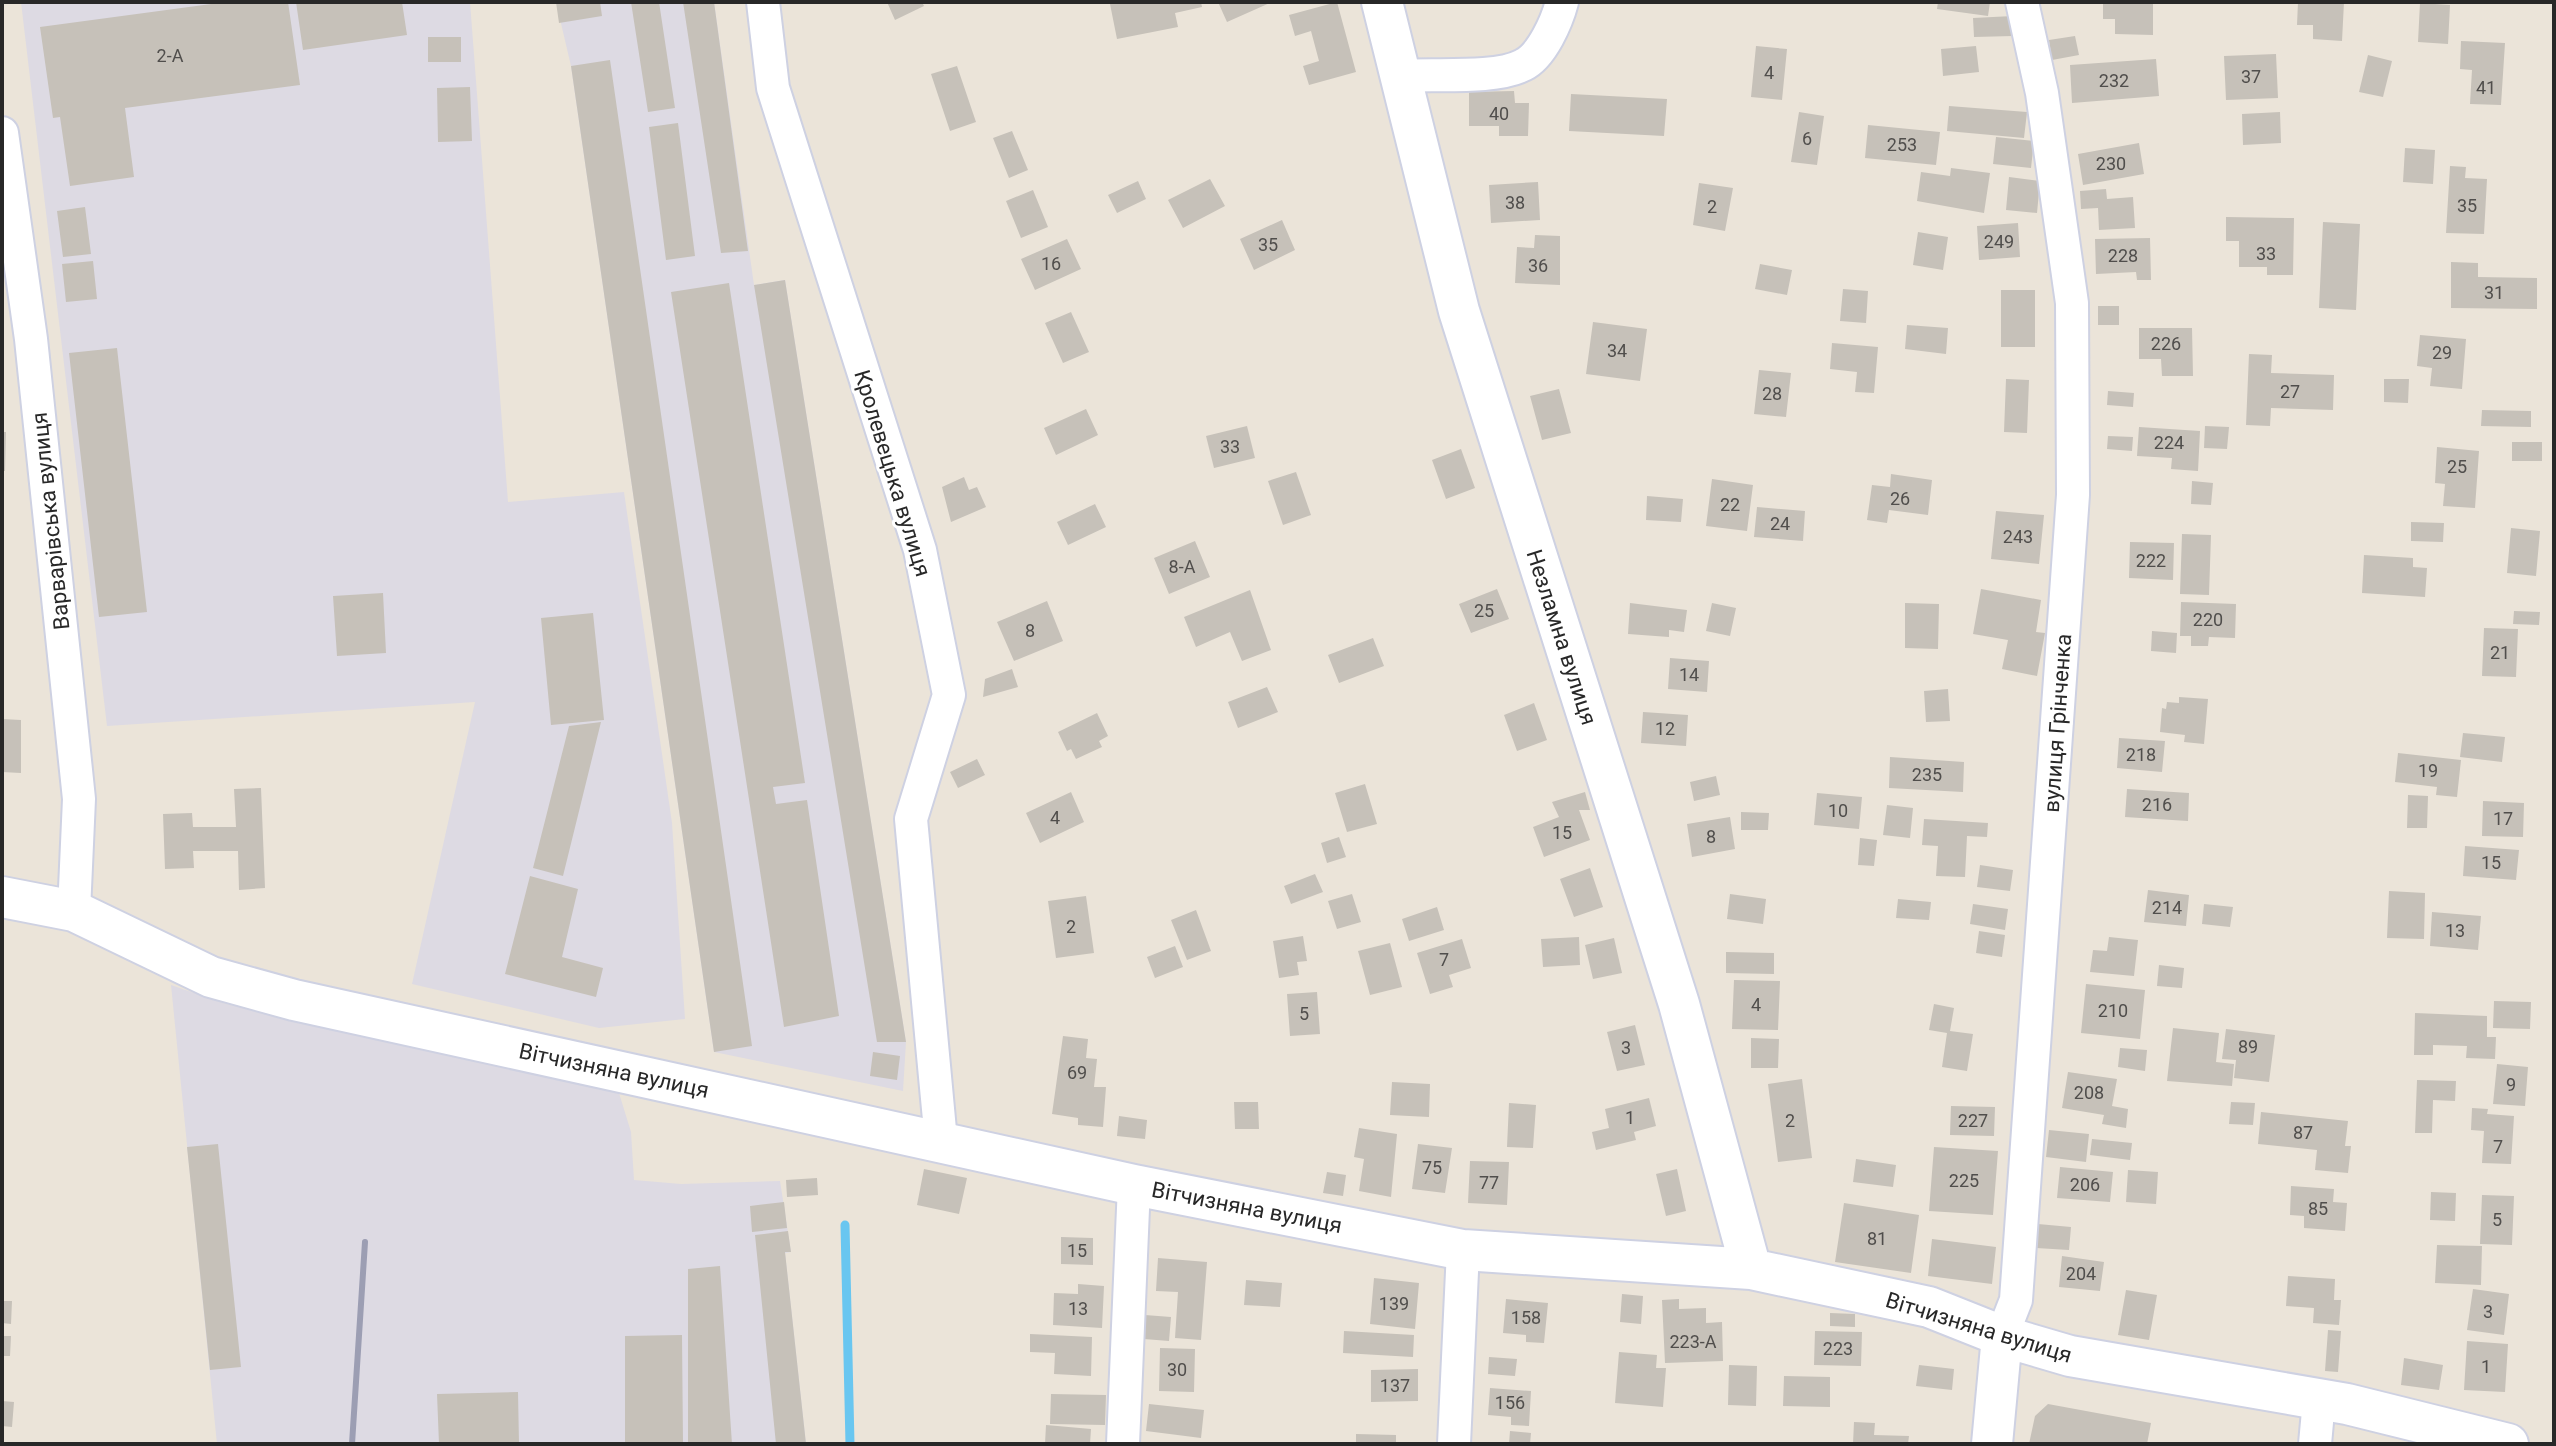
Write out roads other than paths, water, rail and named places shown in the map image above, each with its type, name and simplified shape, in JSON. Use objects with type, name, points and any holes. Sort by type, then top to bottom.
[{"type":"street","name":"Кролевецька вулиця","points":[[763,2],[773,88],[920,550],[949,695],[911,819],[941,1141]]},
{"type":"street","name":"Незламна вулиця","points":[[1382,2],[1459,311],[1679,1004],[1751,1269]]},
{"type":"street","points":[[1398,76],[1499,71],[1525,65],[1542,45],[1562,2]]},
{"type":"street","name":"вулиця Грінченка","points":[[1992,1444],[2002,1336],[2016,1300],[2073,495],[2072,303],[2042,93],[2022,2]]},
{"type":"street","name":"Варварівська вулиця","points":[[2,133],[31,339],[79,799],[74,911]]},
{"type":"street","name":"Вітчизняна вулиця","points":[[2,897],[74,911],[211,977],[294,1000],[1134,1185],[1463,1250],[1751,1269],[1929,1307],[2002,1336],[2070,1356],[2319,1400],[2508,1444]]},
{"type":"street","points":[[1123,1444],[1134,1185]]},
{"type":"street","points":[[1454,1444],[1463,1250]]},
{"type":"street","points":[[2315,1444],[2319,1400]]},
{"type":"waterway","points":[[845,1225],[850,1444]]},
{"type":"railway","points":[[352,1444],[365,1242]]}]
